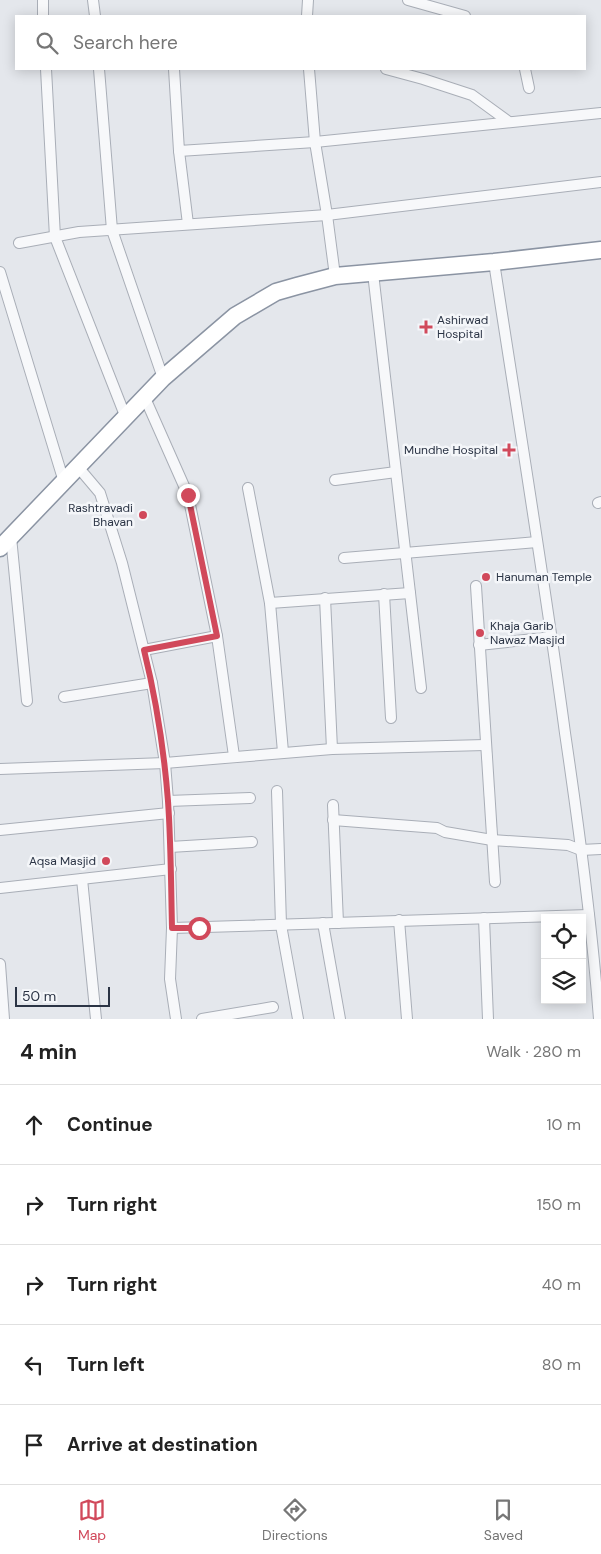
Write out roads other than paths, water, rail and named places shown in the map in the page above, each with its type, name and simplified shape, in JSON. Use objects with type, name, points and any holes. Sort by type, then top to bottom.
[{"type":"highway","points":[[5,542],[186,356],[241,312],[276,292],[335,276],[494,262],[601,250]]},
{"type":"street","points":[[43,0],[43,15]]},
{"type":"street","points":[[93,0],[95,15]]},
{"type":"street","points":[[307,15],[308,0]]},
{"type":"street","points":[[408,0],[461,15]]},
{"type":"street","points":[[46,70],[55,237],[126,418]]},
{"type":"street","points":[[100,70],[112,230],[163,378]]},
{"type":"street","points":[[174,70],[178,151],[188,224]]},
{"type":"street","points":[[309,70],[315,142],[335,276]]},
{"type":"street","points":[[390,70],[423,78],[472,95],[509,122]]},
{"type":"street","points":[[525,70],[529,88]]},
{"type":"street","points":[[178,151],[315,142],[601,113]]},
{"type":"street","points":[[19,243],[79,232],[327,215],[601,182]]},
{"type":"street","points":[[494,262],[552,636],[598,987],[599,1019]]},
{"type":"street","points":[[0,272],[64,482]]},
{"type":"street","points":[[373,273],[421,688]]},
{"type":"street","points":[[145,398],[188,495],[217,636],[234,756]]},
{"type":"street","points":[[78,467],[100,493],[122,563],[152,684],[165,762],[169,813],[172,928],[170,979],[176,1019]]},
{"type":"street","points":[[335,480],[396,472]]},
{"type":"street","points":[[248,488],[270,603],[283,752]]},
{"type":"street","points":[[5,542],[27,701]]},
{"type":"street","points":[[344,558],[537,542]]},
{"type":"street","points":[[476,586],[495,882]]},
{"type":"street","points":[[270,603],[410,593]]},
{"type":"street","points":[[384,594],[391,718]]},
{"type":"street","points":[[325,598],[332,749]]},
{"type":"street","points":[[144,650],[217,636]]},
{"type":"street","points":[[479,645],[552,636]]},
{"type":"street","points":[[64,697],[152,684]]},
{"type":"street","points":[[0,768],[165,762],[332,749],[485,745]]},
{"type":"street","points":[[277,791],[282,925],[298,1019]]},
{"type":"street","points":[[168,801],[250,798]]},
{"type":"street","points":[[333,805],[338,923]]},
{"type":"street","points":[[0,830],[169,813]]},
{"type":"street","points":[[334,820],[437,828],[445,832],[492,840],[568,845],[581,850],[601,849]]},
{"type":"street","points":[[170,847],[252,842]]},
{"type":"street","points":[[0,888],[170,869]]},
{"type":"street","points":[[82,879],[96,1019]]},
{"type":"street","points":[[172,928],[589,915]]},
{"type":"street","points":[[484,918],[488,1019]]},
{"type":"street","points":[[400,920],[407,1019]]},
{"type":"street","points":[[323,923],[340,1019]]},
{"type":"street","points":[[0,964],[4,1019]]},
{"type":"street","points":[[202,1019],[273,1007]]},
{"type":"place","name":"Ashirwad Hospital","points":[[426,327]]},
{"type":"place","name":"Mundhe Hospital","points":[[509,450]]},
{"type":"place","name":"Rashtravadi Bhavan","points":[[143,515]]},
{"type":"place","name":"Hanuman Temple","points":[[486,577]]},
{"type":"place","name":"Khaja Garib Nawaz Masjid","points":[[480,633]]},
{"type":"place","name":"Aqsa Masjid","points":[[106,861]]}]
